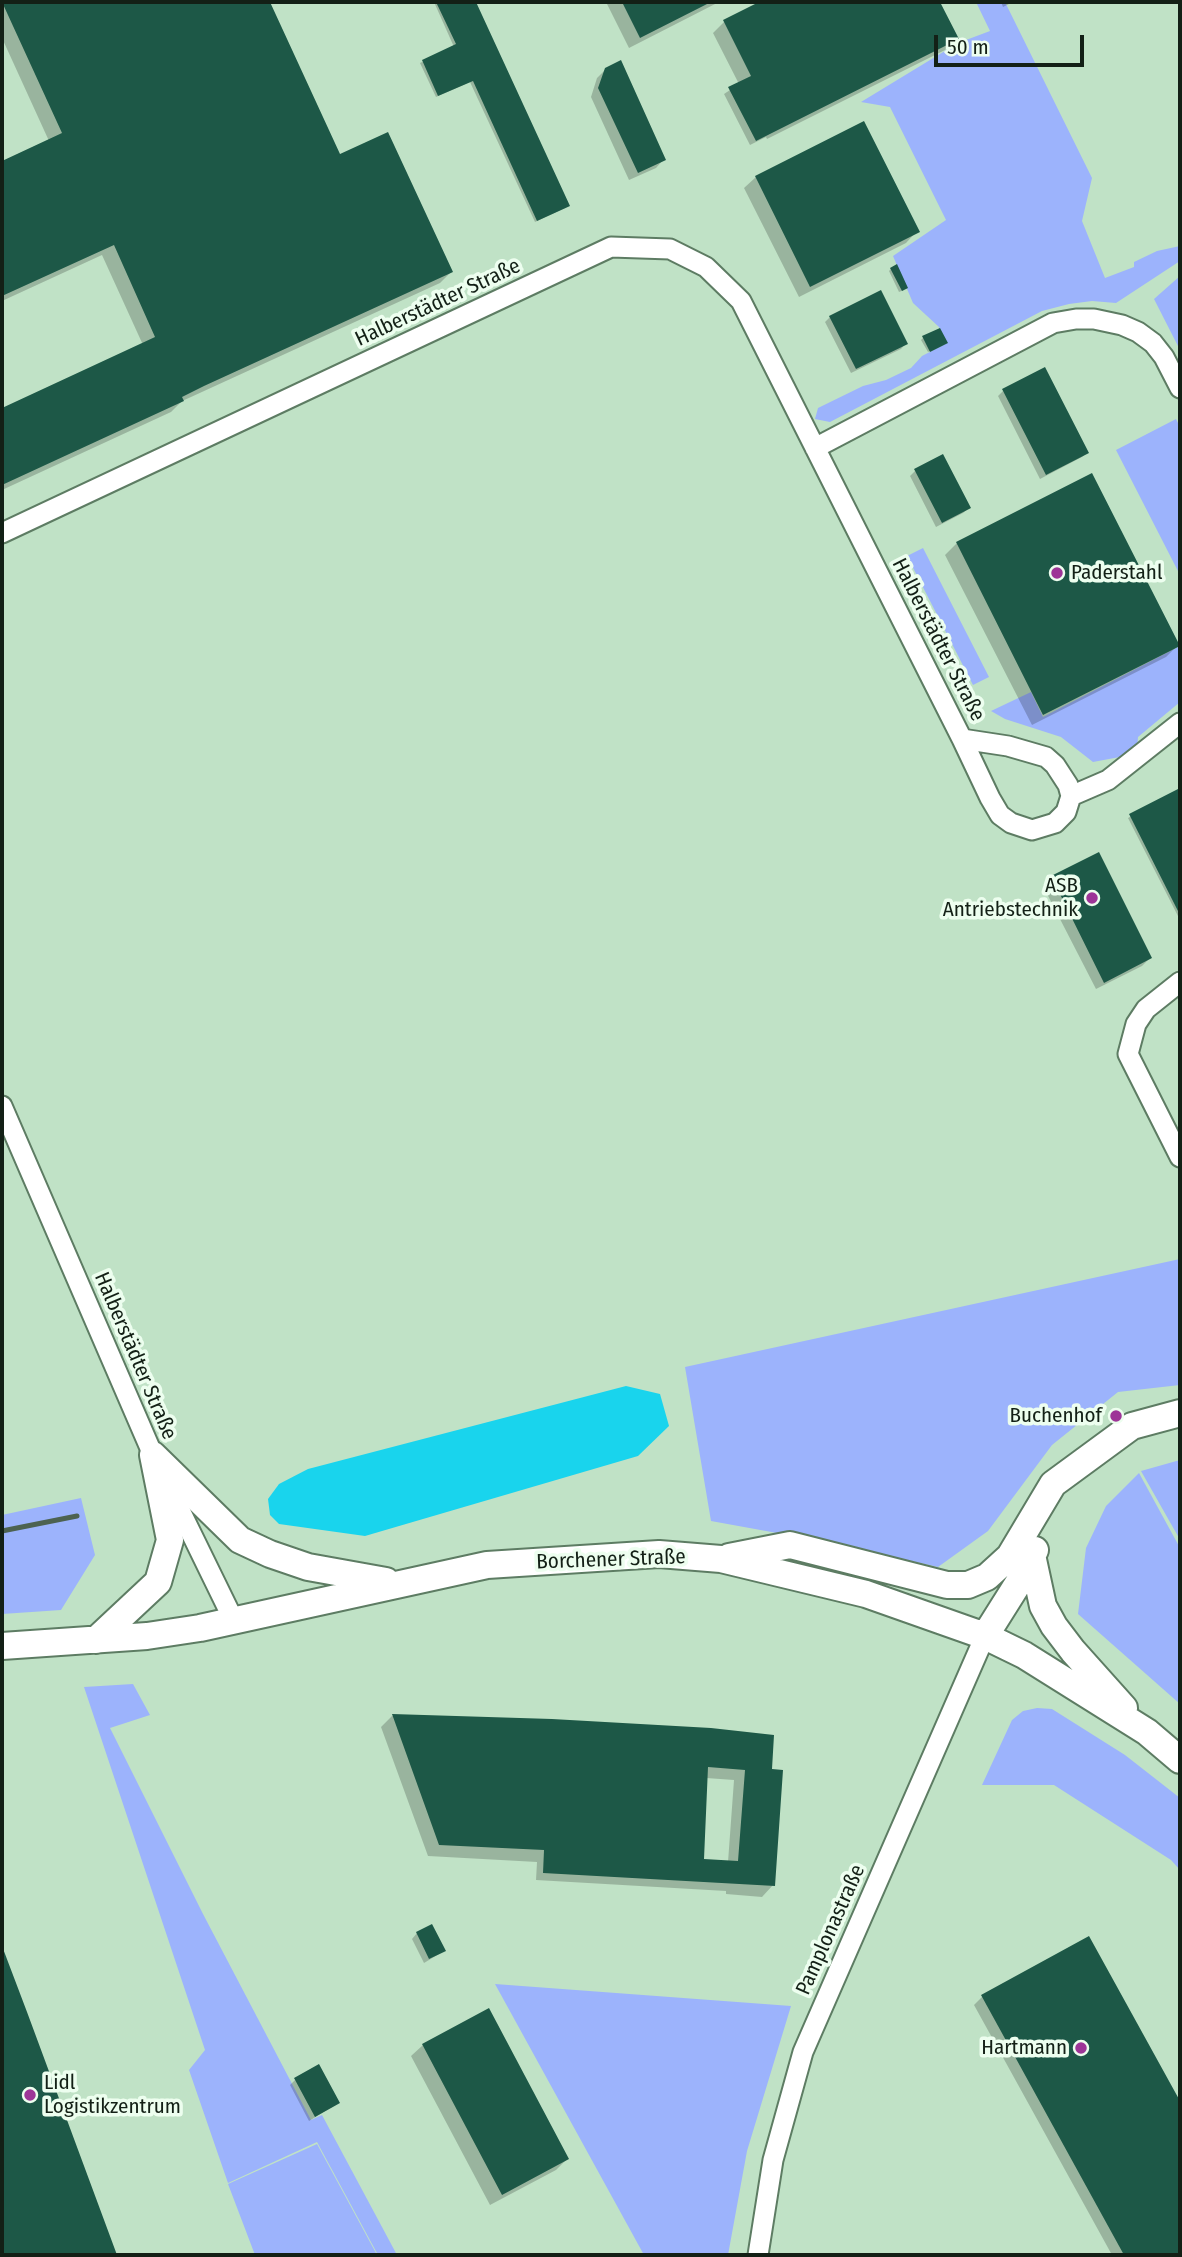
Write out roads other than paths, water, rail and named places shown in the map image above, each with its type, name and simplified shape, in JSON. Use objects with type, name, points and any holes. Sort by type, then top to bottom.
[{"type":"main road","points":[[721,1559],[790,1545],[947,1585],[968,1585],[987,1577],[1010,1556],[1053,1484],[1132,1426],[1180,1413]]},
{"type":"main road","points":[[153,1455],[240,1540],[308,1567],[398,1584]]},
{"type":"main road","points":[[96,1640],[158,1582],[170,1540],[153,1455]]},
{"type":"main road","points":[[985,1636],[1024,1574],[1076,1467]]},
{"type":"main road","name":"Borchener Straße","points":[[2,1646],[147,1636],[234,1620],[487,1565],[659,1554],[721,1559],[866,1594],[985,1636],[1024,1655],[1147,1732],[1180,1760]]},
{"type":"main road","points":[[1032,1555],[1043,1606],[1054,1626],[1073,1651],[1147,1732]]},
{"type":"street","name":"Halberstädter Straße","points":[[2,533],[611,247],[670,249],[706,267],[741,300],[962,739],[989,798],[1000,815],[1011,823],[1032,830],[1055,823],[1066,812],[1071,796],[1063,776],[1046,757],[1008,746],[962,739]]},
{"type":"street","points":[[815,448],[1054,323],[1076,319],[1094,319],[1122,325],[1138,332],[1153,343],[1164,357],[1180,388]]},
{"type":"street","points":[[1071,796],[1108,780],[1180,723]]},
{"type":"street","points":[[1180,982],[1146,1009],[1136,1024],[1128,1054],[1180,1157]]},
{"type":"street","name":"Halberstädter Straße","points":[[2,1106],[153,1455],[234,1620]]},
{"type":"street","name":"Pamplonastraße","points":[[758,2255],[774,2160],[803,2052],[985,1636]]},
{"type":"railway","points":[[2,1531],[77,1516]]},
{"type":"place","name":"Paderstahl","points":[[1057,573]]},
{"type":"place","name":"ASB Antriebstechnik","points":[[1092,898]]},
{"type":"place","name":"Buchenhof","points":[[1116,1416]]},
{"type":"place","name":"Hartmann","points":[[1081,2048]]},
{"type":"place","name":"Lidl Logistikzentrum","points":[[30,2095]]}]
